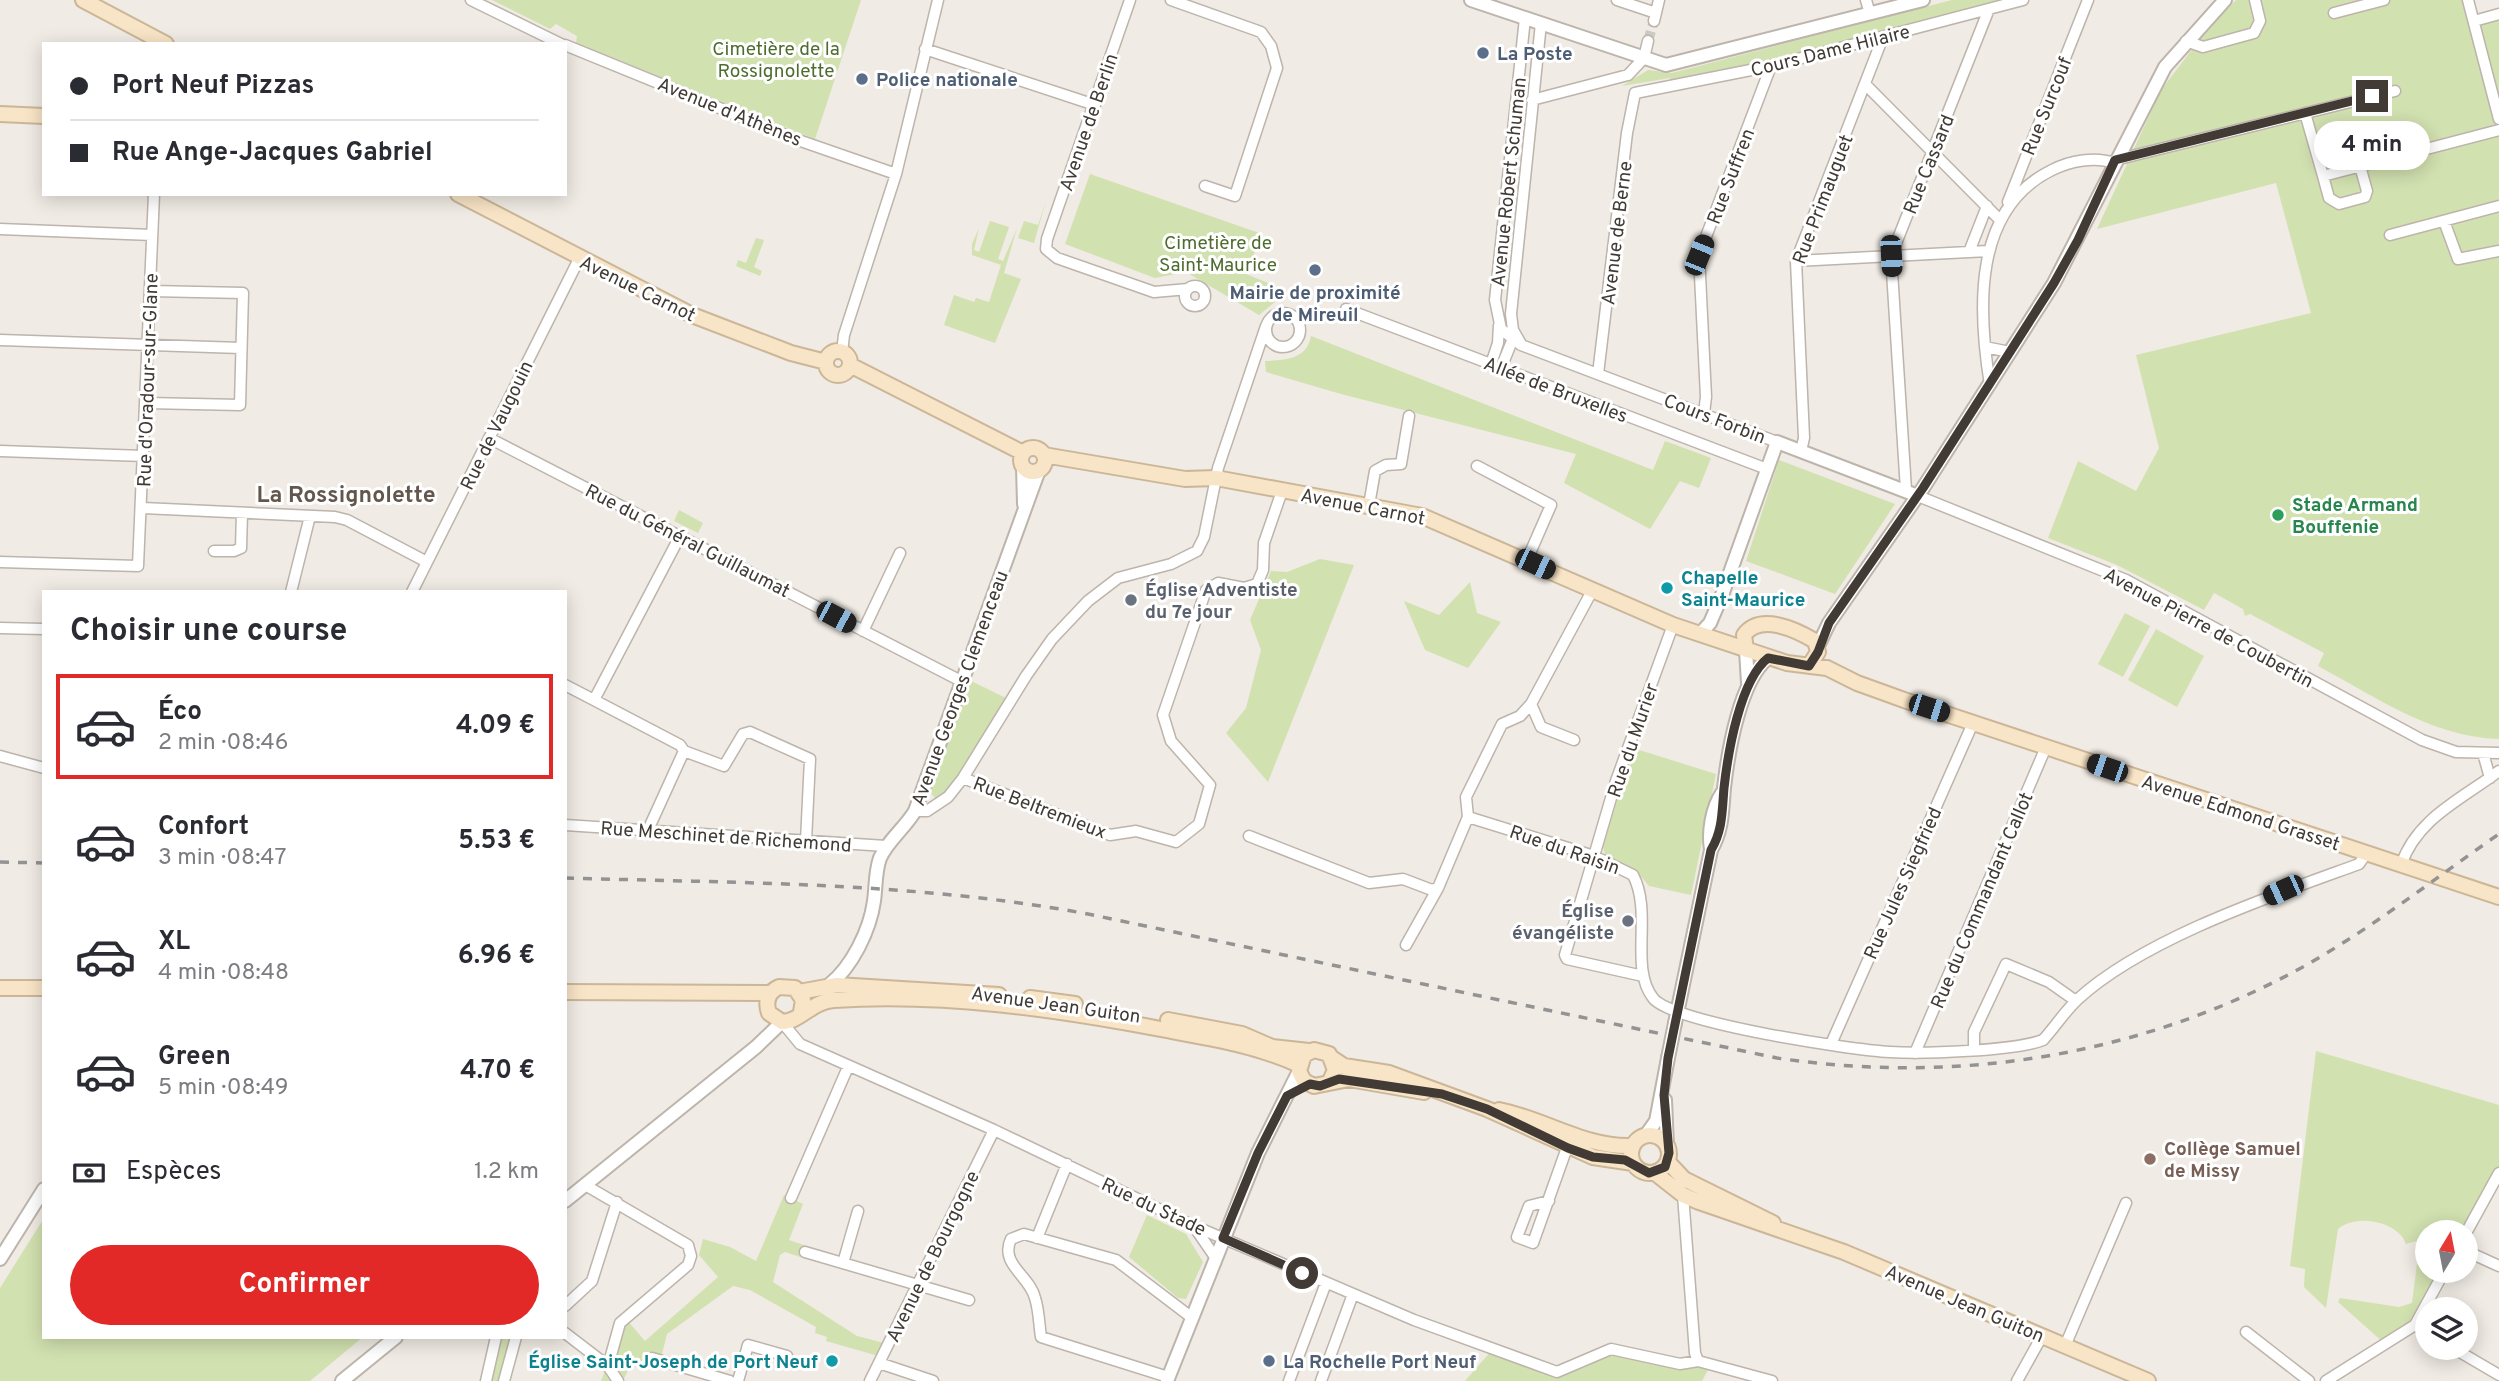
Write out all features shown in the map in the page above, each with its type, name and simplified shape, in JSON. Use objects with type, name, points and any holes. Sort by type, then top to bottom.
[{"type":"main road","points":[[83,0],[162,42]]},
{"type":"main road","points":[[0,114],[42,116]]},
{"type":"main road","name":"Avenue Carnot","points":[[479,199],[579,259],[692,316],[791,353],[826,362]]},
{"type":"main road","points":[[842,352],[848,356],[850,365],[845,373],[838,375],[828,370],[826,362],[831,353],[842,352]]},
{"type":"main road","points":[[850,365],[1023,460],[1028,471],[1042,464],[1034,448],[1023,460]]},
{"type":"main road","name":"Avenue Carnot","points":[[1042,464],[1074,462],[1185,479],[1216,478],[1422,516],[1673,625],[1768,658]]},
{"type":"main road","points":[[1746,650],[1744,635],[1750,627],[1765,622],[1814,645],[1827,668]]},
{"type":"main road","name":"Avenue Carnot","points":[[1707,636],[1744,635]]},
{"type":"main road","points":[[1809,666],[1814,645]]},
{"type":"main road","name":"Avenue Edmond Grasset","points":[[1768,658],[1827,668],[1857,683],[1973,723],[2499,898]]},
{"type":"main road","name":"Avenue Jean Guiton","points":[[799,992],[843,979],[1054,1000],[1242,1034],[1272,1047],[1309,1051]]},
{"type":"main road","points":[[567,992],[740,993],[769,1005],[782,1022],[799,1015],[803,1000],[799,992],[784,986],[769,1005]]},
{"type":"main road","points":[[0,988],[42,988]]},
{"type":"main road","name":"Avenue Jean Guiton","points":[[799,1015],[825,1002],[914,1000],[1038,1008],[1206,1038],[1299,1068]]},
{"type":"main road","points":[[1442,1094],[1349,1079],[1330,1081],[1320,1086],[1310,1084],[1299,1068],[1309,1051],[1324,1051],[1344,1066],[1389,1073],[1569,1141],[1593,1157],[1633,1163],[1643,1172],[1655,1173],[1668,1162],[1667,1145],[1658,1136],[1646,1135],[1632,1146],[1613,1147],[1569,1141]]},
{"type":"main road","points":[[1330,1081],[1335,1070],[1332,1058]]},
{"type":"main road","points":[[1632,1146],[1633,1163]]},
{"type":"main road","name":"Avenue Jean Guiton","points":[[1668,1162],[1684,1179],[1756,1212],[1780,1228]]},
{"type":"main road","name":"Avenue Jean Guiton","points":[[1655,1173],[1683,1195],[1753,1222],[1780,1228],[2148,1381]]},
{"type":"street","name":"Avenue d'Athènes","points":[[471,0],[556,42]]},
{"type":"street","points":[[842,352],[844,335],[896,173],[938,0]]},
{"type":"street","name":"Avenue de Berlin","points":[[1130,0],[1046,244],[1049,254],[1154,292],[1188,289]]},
{"type":"street","points":[[1171,0],[1261,32],[1270,46],[1277,68],[1235,196],[1205,186]]},
{"type":"street","name":"Cours Dame Hilaire","points":[[1471,0],[1644,58],[1673,65],[1923,0]]},
{"type":"street","points":[[1617,0],[1655,17],[1664,0]]},
{"type":"street","points":[[1866,0],[1870,14]]},
{"type":"street","name":"Cours Dame Hilaire","points":[[1635,93],[1771,66],[2023,0]]},
{"type":"street","name":"Rue Surcouf","points":[[1990,385],[1984,347],[1983,309],[1988,251],[2088,0]]},
{"type":"street","points":[[1814,645],[1912,493],[1990,385],[2078,240],[2160,76],[2186,41],[2225,0]]},
{"type":"street","points":[[2186,41],[2203,47],[2254,33],[2260,21],[2255,0]]},
{"type":"street","points":[[2334,13],[2384,0]]},
{"type":"street","points":[[2469,0],[2495,87],[2499,119]]},
{"type":"street","name":"Rue Cassard","points":[[1912,493],[1891,256],[1989,9]]},
{"type":"street","points":[[2474,20],[2499,14]]},
{"type":"street","name":"Avenue Robert Schuman","points":[[1496,366],[1499,324],[1495,300],[1525,18]]},
{"type":"street","name":"Avenue Robert Schuman","points":[[1517,343],[1511,314],[1541,23]]},
{"type":"street","name":"Rue Primauguet","points":[[1801,451],[1804,438],[1796,261],[1884,37]]},
{"type":"street","points":[[1532,100],[1628,75],[1644,58],[1648,41]]},
{"type":"street","name":"Avenue d'Athènes","points":[[567,47],[799,139],[896,173]]},
{"type":"street","points":[[925,49],[1095,105]]},
{"type":"street","name":"Rue Suffren","points":[[1704,413],[1706,397],[1699,255],[1771,66]]},
{"type":"street","points":[[1866,85],[1934,150],[1987,206],[2001,216],[2035,180],[2073,163],[2102,160],[2115,162],[2395,90]]},
{"type":"street","name":"Avenue de Berne","points":[[1598,374],[1627,133],[1635,93]]},
{"type":"street","points":[[2305,113],[2329,198],[2339,204],[2365,197],[2367,191],[2360,166]]},
{"type":"street","points":[[2323,176],[2499,130]]},
{"type":"street","points":[[2020,171],[2035,180]]},
{"type":"street","name":"Rue d'Oradour-sur-Glane","points":[[0,562],[138,566],[143,508],[154,196]]},
{"type":"street","points":[[1969,251],[1987,206]]},
{"type":"street","points":[[2390,235],[2499,206]]},
{"type":"street","points":[[2444,221],[2458,259],[2499,251]]},
{"type":"street","points":[[0,229],[152,235]]},
{"type":"street","points":[[1796,261],[1988,251]]},
{"type":"street","name":"Rue de Vaugouin","points":[[413,590],[579,259]]},
{"type":"street","points":[[147,403],[240,405],[243,293],[151,291]]},
{"type":"street","name":"Allée de Bruxelles","points":[[1346,309],[1767,469]]},
{"type":"street","points":[[1496,366],[1517,343],[1499,324]]},
{"type":"street","points":[[915,811],[927,811],[938,805],[963,778],[1052,639],[1088,601],[1118,578],[1171,564],[1197,551],[1205,537],[1216,478],[1266,326]]},
{"type":"street","points":[[0,340],[241,348]]},
{"type":"street","name":"Cours Forbin","points":[[1517,343],[1912,493]]},
{"type":"street","points":[[1984,347],[2010,352]]},
{"type":"street","points":[[1369,505],[1375,471],[1386,465],[1401,464],[1409,416]]},
{"type":"street","name":"Rue du Général Guillaumat","points":[[489,438],[961,681]]},
{"type":"street","points":[[1707,636],[1777,442]]},
{"type":"street","points":[[0,451],[144,456]]},
{"type":"street","name":"Avenue Georges Clemenceau","points":[[1023,460],[1024,511]]},
{"type":"street","name":"Avenue Georges Clemenceau","points":[[843,979],[869,921],[878,865],[886,846],[905,827],[915,811],[1042,464]]},
{"type":"street","points":[[1477,466],[1551,505],[1527,560]]},
{"type":"street","name":"Rue Beltremieux","points":[[963,778],[1110,835],[1136,831],[1175,842],[1196,829],[1210,785],[1171,741],[1163,706],[1206,590],[1218,583],[1244,588],[1257,584],[1263,570],[1264,543],[1283,491]]},
{"type":"street","name":"Avenue Pierre de Coubertin","points":[[1912,493],[2126,580],[2422,740],[2456,752],[2499,753]]},
{"type":"street","points":[[143,508],[347,520],[427,562]]},
{"type":"street","points":[[214,551],[234,551],[241,548],[242,513]]},
{"type":"street","points":[[292,590],[310,516]]},
{"type":"street","points":[[594,700],[680,536]]},
{"type":"street","points":[[863,631],[900,554]]},
{"type":"street","points":[[1406,944],[1438,888],[1468,817],[1466,797],[1502,724],[1520,716],[1531,704],[1592,590]]},
{"type":"street","name":"Rue du Murier","points":[[1643,976],[1567,959],[1565,955],[1616,781],[1673,625]]},
{"type":"street","points":[[0,628],[42,629]]},
{"type":"street","points":[[1746,650],[1748,684]]},
{"type":"street","points":[[1646,1135],[1657,1121],[1664,1095],[1675,1018],[1711,850],[1718,837],[1725,801],[1724,790],[1748,684],[1754,671],[1768,658]]},
{"type":"street","points":[[567,686],[680,745],[684,751],[724,766],[731,760],[743,734],[750,732],[806,756],[811,765],[806,841]]},
{"type":"street","points":[[1531,704],[1541,727],[1574,740]]},
{"type":"street","name":"Rue Jules Siegfried","points":[[1830,1044],[1973,723]]},
{"type":"street","name":"Rue du Commandant Callot","points":[[1915,1053],[2046,747]]},
{"type":"street","points":[[648,830],[684,751]]},
{"type":"street","points":[[2401,865],[2408,845],[2425,825],[2495,774],[2483,753]]},
{"type":"street","points":[[0,755],[42,767]]},
{"type":"street","name":"Rue du Raisin","points":[[1468,817],[1594,856],[1628,872],[1640,889],[1643,976]]},
{"type":"street","name":"Rue Meschinet de Richemond","points":[[567,825],[886,846]]},
{"type":"street","points":[[1249,836],[1368,883],[1403,879],[1432,890],[1438,888]]},
{"type":"street","points":[[1643,976],[1652,997],[1675,1018],[1830,1044],[1915,1053],[2043,1040],[2076,1001],[2153,950],[2283,890],[2359,864],[2366,854]]},
{"type":"street","points":[[1974,1049],[1974,1032],[2006,964],[2049,982],[2076,1001]]},
{"type":"street","points":[[825,1002],[831,995],[844,995],[843,979]]},
{"type":"street","points":[[767,1035],[769,1005]]},
{"type":"street","points":[[799,1015],[800,1044]]},
{"type":"street","points":[[567,1199],[782,1022],[800,1044]]},
{"type":"street","name":"Rue du Stade","points":[[800,1044],[994,1130],[1192,1225],[1353,1294],[1557,1372],[1611,1349],[1680,1364],[1698,1361],[1772,1381]]},
{"type":"street","points":[[791,1198],[848,1067]]},
{"type":"street","points":[[1191,1317],[1116,1260],[1024,1234],[1016,1235],[1007,1248],[1007,1256],[1035,1295],[1041,1337],[1168,1379],[1258,1153],[1299,1068]]},
{"type":"street","points":[[1287,1096],[1310,1084]]},
{"type":"street","points":[[1664,1095],[1667,1145]]},
{"type":"street","name":"Avenue de Bourgogne","points":[[870,1381],[994,1130]]},
{"type":"street","points":[[1549,1201],[1569,1141]]},
{"type":"street","points":[[1037,1238],[1067,1164]]},
{"type":"street","points":[[2473,1220],[2499,1173]]},
{"type":"street","points":[[585,1185],[688,1245],[691,1256],[688,1265],[620,1323],[608,1366]]},
{"type":"street","points":[[0,1259],[42,1192]]},
{"type":"street","points":[[1683,1195],[1695,1353],[1698,1361]]},
{"type":"street","points":[[567,1304],[592,1281],[617,1202]]},
{"type":"street","points":[[2065,1346],[2126,1203]]},
{"type":"street","points":[[843,1263],[858,1211]]},
{"type":"street","points":[[1192,1225],[1215,1257]]},
{"type":"street","points":[[805,1252],[969,1300]]},
{"type":"street","points":[[2478,1256],[2499,1266]]},
{"type":"street","points":[[1289,1381],[1326,1283]]},
{"type":"street","points":[[1321,1381],[1353,1294]]},
{"type":"street","points":[[2326,1381],[2415,1325]]},
{"type":"street","points":[[2246,1332],[2309,1381]]},
{"type":"street","points":[[567,1335],[608,1366],[618,1381]]},
{"type":"street","points":[[2017,1381],[2042,1336]]},
{"type":"street","points":[[342,1381],[394,1339]]},
{"type":"street","points":[[486,1381],[496,1339]]},
{"type":"street","points":[[504,1381],[515,1339]]},
{"type":"street","points":[[738,1381],[748,1345],[787,1356]]},
{"type":"street","points":[[652,1359],[730,1381]]},
{"type":"street","points":[[2473,1360],[2499,1375]]},
{"type":"street","points":[[879,1363],[933,1381]]},
{"type":"green space","name":"Cimetière de la Rossignolette","points":[[492,0],[861,0],[815,139],[576,43],[577,36],[556,24],[550,29]]},
{"type":"green space","points":[[1952,0],[2010,0],[1701,79],[1671,83],[1670,78],[1622,86],[1648,70],[1672,73]]},
{"type":"green space","points":[[2236,0],[2462,0],[2467,21],[2499,14],[2499,739],[2474,737],[2451,731],[2383,702],[2318,666],[2324,653],[2250,614],[2245,616],[2243,609],[2214,593],[2204,610],[2117,565],[2048,538],[2078,461],[2136,491],[2159,448],[2136,355],[2311,313],[2276,183],[2097,229],[2161,90],[2210,26]]},
{"type":"green space","name":"Cimetière de Saint-Maurice","points":[[1090,174],[1262,234],[1246,274],[1281,288],[1275,302],[1259,315],[1186,272],[1155,278],[1065,244]]},
{"type":"green space","points":[[1046,201],[1034,243],[1018,238],[1024,221],[1038,225]]},
{"type":"green space","points":[[990,221],[1009,227],[998,259],[1003,261],[1017,228],[1004,273],[1021,279],[995,343],[944,325],[954,295],[974,302],[976,298],[989,302],[1001,265],[972,255],[972,244],[979,228],[974,250],[979,252]]},
{"type":"green space","points":[[756,238],[764,240],[754,267],[762,271],[760,276],[736,266],[738,260],[746,263]]},
{"type":"green space","points":[[1311,336],[1653,470],[1665,441],[1711,458],[1699,488],[1680,481],[1650,529],[1564,483],[1576,454],[1266,372],[1265,361],[1287,359],[1300,354],[1309,344]]},
{"type":"green space","points":[[1779,460],[1895,504],[1835,594],[1746,561]]},
{"type":"green space","points":[[679,510],[703,523],[698,533],[674,521]]},
{"type":"green space","points":[[1320,559],[1354,565],[1268,782],[1226,733],[1246,708],[1261,650],[1250,620],[1271,571],[1287,572]]},
{"type":"green space","points":[[1470,582],[1477,613],[1501,622],[1468,668],[1425,650],[1404,601],[1439,615]]},
{"type":"green space","points":[[2125,613],[2150,626],[2123,677],[2098,664]]},
{"type":"green space","points":[[2156,629],[2204,656],[2177,707],[2128,680]]},
{"type":"green space","points":[[969,680],[1006,698],[948,791],[935,798],[930,792]]},
{"type":"green space","points":[[1633,748],[1716,774],[1691,895],[1649,886],[1639,874],[1605,854],[1603,847]]},
{"type":"green space","points":[[2316,1051],[2499,1105],[2499,1173],[2473,1220],[2415,1220],[2415,1241],[2406,1244],[2402,1236],[2386,1225],[2365,1221],[2346,1224],[2338,1229],[2326,1308],[2304,1287],[2305,1269],[2290,1266]]},
{"type":"green space","points":[[784,1195],[803,1204],[789,1240],[807,1246],[803,1258],[785,1252],[780,1255],[773,1282],[857,1336],[888,1344],[882,1357],[826,1341],[827,1337],[815,1333],[816,1327],[750,1290],[733,1286],[667,1334],[661,1358],[653,1355],[650,1366],[642,1363],[630,1366],[623,1381],[601,1381],[626,1319],[645,1341],[718,1277],[699,1255],[703,1239],[730,1247],[756,1261]]},
{"type":"green space","points":[[1147,1215],[1186,1234],[1203,1262],[1186,1299],[1178,1298],[1129,1257]]},
{"type":"green space","points":[[42,1221],[42,1339],[361,1339],[310,1381],[0,1381],[0,1288]]},
{"type":"green space","points":[[2415,1279],[2415,1283],[2438,1283],[2431,1297],[2415,1297],[2415,1322],[2385,1344],[2338,1302],[2340,1298],[2399,1307],[2412,1303]]},
{"type":"green space","points":[[496,1339],[515,1339],[504,1381],[486,1381]]},
{"type":"green space","points":[[1493,1349],[1557,1372],[1611,1349],[1710,1366],[1702,1381],[1465,1381]]},
{"type":"tunnel","points":[[1648,41],[1654,21]]},
{"type":"railway","points":[[567,878],[828,886],[1023,903],[1088,914],[1777,1058],[1912,1068],[1979,1065],[2046,1056],[2112,1042],[2177,1023],[2240,998],[2301,968],[2352,937],[2499,834]]},
{"type":"railway","points":[[0,862],[42,863]]},
{"type":"place","name":"La Poste","points":[[1483,53]]},
{"type":"place","name":"Police nationale","points":[[862,79]]},
{"type":"place","name":"Mairie de proximité de Mireuil","points":[[1315,270]]},
{"type":"place","name":"Stade Armand Bouffenie","points":[[2278,515]]},
{"type":"place","name":"Chapelle Saint-Maurice","points":[[1667,588]]},
{"type":"place","name":"Église Adventiste du 7e jour","points":[[1131,600]]},
{"type":"place","name":"Église évangéliste","points":[[1628,921]]},
{"type":"place","name":"Collège Samuel de Missy","points":[[2150,1159]]},
{"type":"place","name":"Église Saint-Joseph de Port Neuf","points":[[832,1361]]},
{"type":"place","name":"La Rochelle Port Neuf","points":[[1269,1361]]},
{"type":"district","name":"La Rossignolette","points":[[346,494]]},
{"type":"route","points":[[1302,1273],[1223,1238],[1258,1153],[1287,1096],[1310,1084],[1320,1086],[1330,1081],[1349,1079],[1442,1094],[1487,1109],[1568,1148],[1593,1157],[1625,1160],[1649,1173],[1655,1173],[1665,1167],[1669,1149],[1664,1095],[1676,1013],[1711,850],[1718,837],[1732,747],[1748,684],[1754,671],[1768,658],[1809,666],[1814,661],[1829,623],[1923,488],[2054,283],[2078,240],[2115,160],[2372,96]]}]
